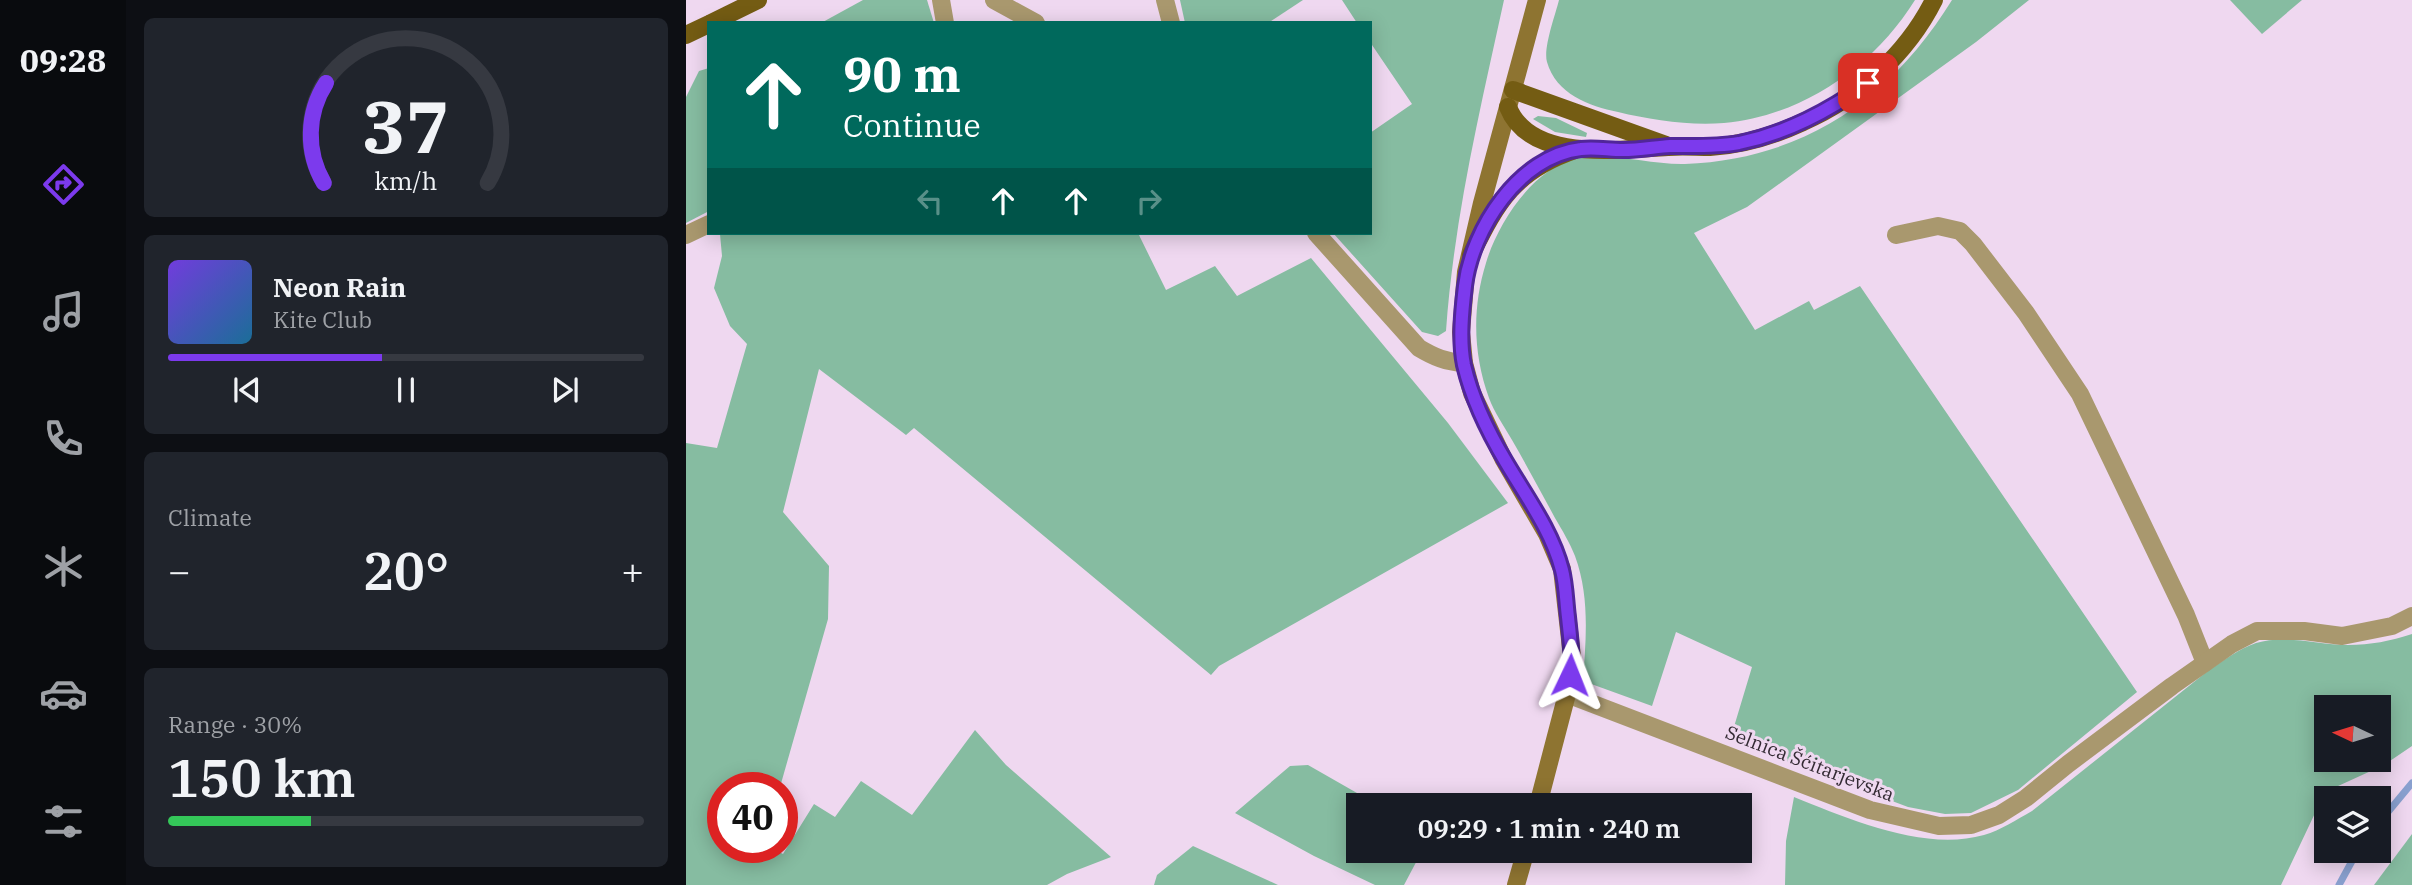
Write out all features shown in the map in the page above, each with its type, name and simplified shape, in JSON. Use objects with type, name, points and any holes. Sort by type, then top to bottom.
[{"type":"main road","points":[[714,21],[758,0]]},
{"type":"main road","points":[[1669,146],[1510,98],[1513,120],[1536,138],[1551,144],[1580,149],[1637,150],[1669,146],[1712,146],[1750,140],[1804,122],[1838,104],[1868,83],[1896,55],[1934,0]]},
{"type":"main road","points":[[686,35],[707,24]]},
{"type":"main road","points":[[1471,255],[1487,221],[1506,194],[1526,174],[1540,164],[1580,149]]},
{"type":"street","points":[[941,0],[945,21]]},
{"type":"street","points":[[994,0],[1032,21]]},
{"type":"street","points":[[1165,0],[1170,21]]},
{"type":"street","points":[[1537,0],[1482,204],[1463,300],[1461,331],[1464,363],[1472,393],[1547,534],[1562,569],[1572,657],[1567,694],[1541,793]]},
{"type":"street","points":[[686,235],[707,225]]},
{"type":"street","points":[[1896,235],[1938,226],[1960,231],[2026,313],[2080,394],[2186,615],[2204,663]]},
{"type":"street","points":[[1318,235],[1419,348],[1434,358],[1464,363]]},
{"type":"street","name":"Selnica Šćitarjevska","points":[[1567,694],[1870,810],[1939,826],[1971,825],[1999,815],[2026,798],[2067,764],[2204,663],[2257,631],[2304,631],[2342,636],[2392,626],[2412,616]]},
{"type":"street","points":[[1516,885],[1522,863]]},
{"type":"green space","points":[[863,0],[927,0],[933,21],[825,21]]},
{"type":"green space","points":[[1180,0],[1303,0],[1271,21],[1185,21]]},
{"type":"green space","points":[[1342,0],[1504,0],[1462,206],[1446,331],[1438,336],[1422,332],[1335,235],[1372,235],[1372,132],[1412,104],[1372,45],[1372,21],[1356,21]]},
{"type":"green space","points":[[1559,0],[1915,0],[1879,46],[1834,84],[1781,110],[1724,123],[1698,124],[1618,112],[1585,102],[1566,90],[1551,73],[1546,56]]},
{"type":"green space","points":[[1952,0],[2029,0],[1976,42],[1747,207],[1694,233],[1755,330],[1809,301],[1814,310],[1860,286],[2137,692],[2018,790],[1971,813],[1945,814],[1908,807],[1730,740],[1752,667],[1676,632],[1652,706],[1583,681],[1586,618],[1580,571],[1568,541],[1491,403],[1480,365],[1476,331],[1481,280],[1491,248],[1518,201],[1544,174],[1559,165],[1588,157],[1685,164],[1728,160],[1768,150],[1806,136],[1840,117],[1872,94],[1901,67],[1928,35]]},
{"type":"green space","points":[[2230,0],[2302,0],[2262,34]]},
{"type":"green space","points":[[707,69],[707,212],[686,223],[686,97],[699,71]]},
{"type":"green space","points":[[1538,116],[1556,118],[1587,133],[1586,137],[1555,132],[1533,119]]},
{"type":"green space","points":[[720,235],[1139,235],[1166,290],[1215,266],[1237,296],[1311,258],[1448,423],[1508,503],[1219,666],[1211,675],[914,428],[906,435],[819,369],[783,512],[829,566],[828,619],[784,772],[707,772],[707,863],[798,863],[798,830],[814,804],[835,817],[861,781],[912,815],[975,730],[1006,765],[1111,857],[1047,885],[686,885],[686,443],[717,448],[747,344],[730,326],[714,288],[722,256]]},
{"type":"green space","points":[[2412,634],[2412,746],[2391,760],[2391,695],[2314,695],[2314,772],[2369,772],[2338,786],[2314,786],[2314,815],[2281,885],[1785,885],[1786,841],[1794,797],[1862,823],[1912,836],[1961,839],[1984,835],[2032,811],[2209,670],[2244,648],[2256,643],[2279,640],[2337,645],[2380,642]]},
{"type":"green space","points":[[1308,765],[1357,793],[1346,793],[1346,863],[1416,863],[1404,885],[1375,885],[1314,856],[1235,813],[1290,766]]},
{"type":"green space","points":[[2412,834],[2412,885],[2374,885]]},
{"type":"green space","points":[[1193,846],[1278,885],[1154,885],[1157,875]]},
{"type":"waterway","points":[[2391,808],[2412,783]]},
{"type":"waterway","points":[[2339,885],[2351,863]]},
{"type":"route","points":[[1570,675],[1572,657],[1562,569],[1539,518],[1504,460],[1486,423],[1472,393],[1464,363],[1461,331],[1466,272],[1487,221],[1506,194],[1526,174],[1555,157],[1580,149],[1637,150],[1738,143],[1774,134],[1804,122],[1838,104],[1868,83]]}]
